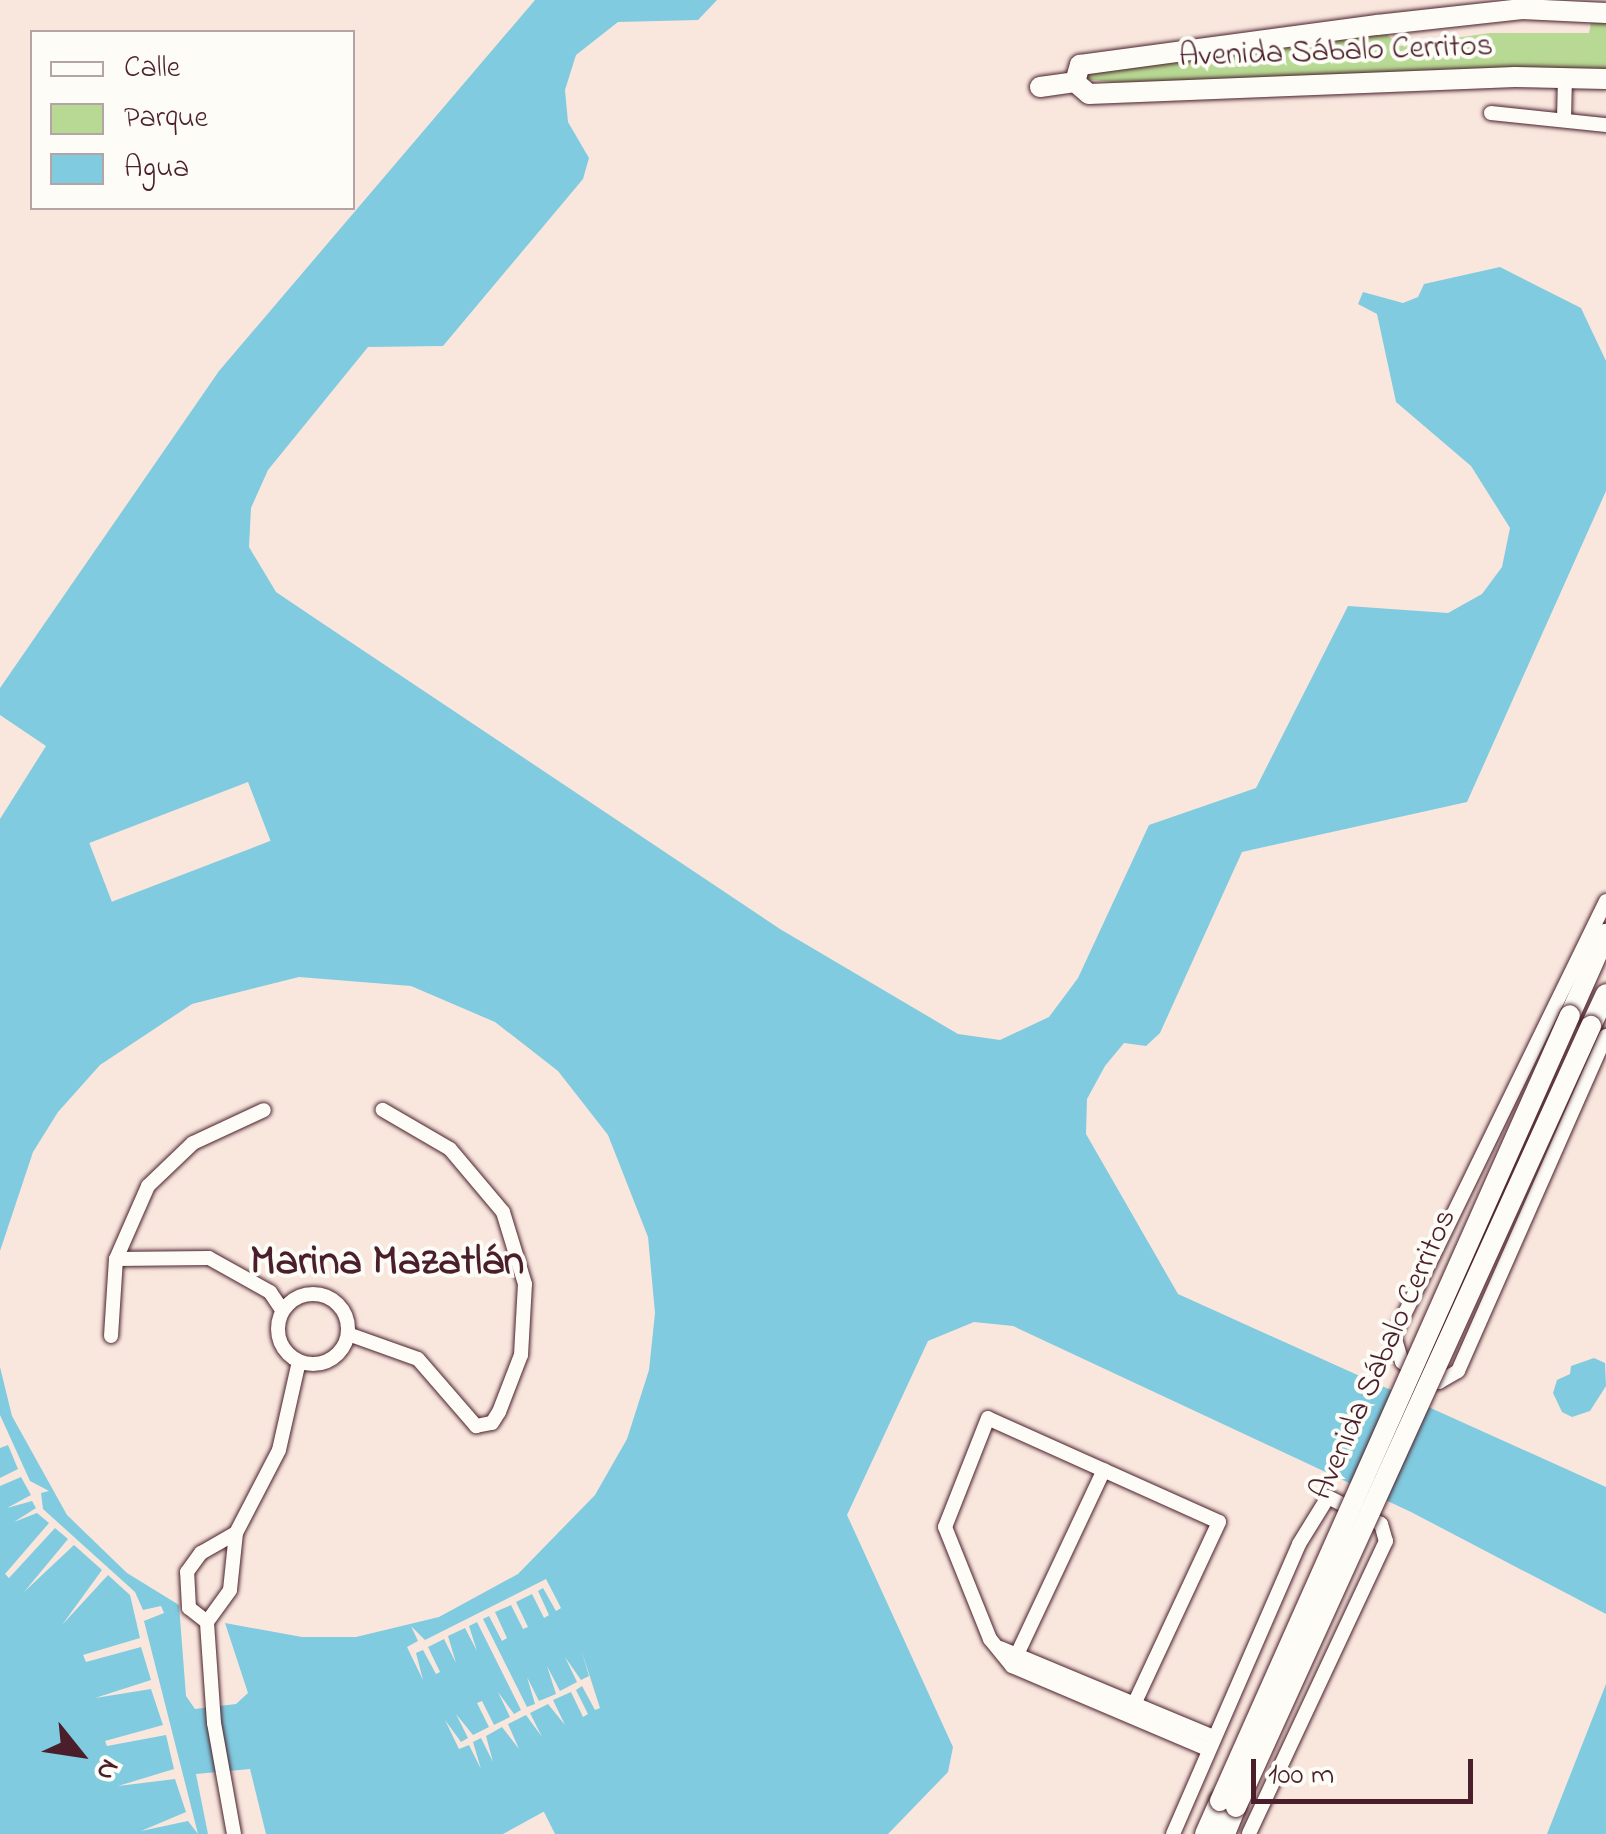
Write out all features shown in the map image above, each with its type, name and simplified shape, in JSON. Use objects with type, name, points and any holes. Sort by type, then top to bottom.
[{"type":"main road","name":"Avenida Sábalo Cerritos","points":[[1075,82],[1080,65],[1393,22],[1522,9],[1606,13]]},
{"type":"main road","name":"Avenida Sábalo Cerritos","points":[[1040,87],[1075,82],[1089,94],[1565,77],[1606,79]]},
{"type":"main road","name":"Avenida Sábalo Cerritos","points":[[1228,1804],[1606,934]]},
{"type":"main road","name":"Avenida Sábalo Cerritos","points":[[1228,1804],[1599,1031],[1606,994]]},
{"type":"main road","points":[[1205,1834],[1228,1804]]},
{"type":"main road","points":[[1225,1834],[1228,1804]]},
{"type":"street","points":[[1564,120],[1565,77]]},
{"type":"street","points":[[1491,113],[1606,125]]},
{"type":"street","points":[[1599,1031],[1458,1371],[1439,1382],[1422,1376],[1402,1362],[1394,1336],[1606,901]]},
{"type":"street","points":[[111,1336],[116,1259],[148,1186],[193,1142],[264,1110]]},
{"type":"street","points":[[348,1334],[418,1359],[471,1422],[484,1427],[499,1412],[522,1355],[525,1284],[502,1212],[470,1168],[426,1132],[383,1110]]},
{"type":"street","points":[[116,1259],[209,1258],[270,1292],[282,1310],[278,1336],[299,1361],[327,1362],[348,1334],[344,1313],[323,1295],[304,1295],[282,1310]]},
{"type":"street","points":[[234,1834],[221,1780],[211,1703],[207,1622],[230,1590],[236,1534],[279,1450],[299,1361]]},
{"type":"street","points":[[1132,1709],[1219,1522],[988,1418],[944,1527],[990,1639],[1015,1659],[1211,1743]]},
{"type":"street","points":[[1015,1659],[1104,1470]]},
{"type":"street","points":[[1172,1834],[1319,1502],[1328,1496],[1382,1524],[1386,1541],[1370,1585],[1250,1834]]},
{"type":"street","points":[[207,1622],[189,1608],[187,1572],[201,1553],[236,1534]]},
{"type":"green space","points":[[1592,18],[1606,18],[1606,72],[1131,84],[1084,79],[1084,71],[1383,31],[1399,46],[1490,33],[1589,33]]},
{"type":"water","points":[[535,0],[717,0],[698,20],[618,22],[576,55],[565,90],[568,122],[589,158],[583,179],[443,346],[368,347],[268,470],[251,508],[249,547],[276,592],[780,929],[958,1034],[1000,1040],[1049,1017],[1078,978],[1149,825],[1256,788],[1348,606],[1448,613],[1482,594],[1502,567],[1510,528],[1471,466],[1396,402],[1377,314],[1358,304],[1363,292],[1403,303],[1418,297],[1424,284],[1500,267],[1581,308],[1606,361],[1606,491],[1467,802],[1242,852],[1160,1033],[1146,1046],[1124,1043],[1105,1066],[1087,1099],[1086,1134],[1178,1294],[1606,1487],[1606,1614],[1411,1512],[1013,1326],[974,1322],[928,1341],[847,1515],[953,1747],[948,1772],[888,1834],[266,1834],[250,1769],[196,1774],[208,1834],[0,1834],[0,1367],[12,1416],[67,1515],[127,1573],[179,1605],[186,1696],[195,1709],[236,1704],[248,1693],[225,1623],[302,1637],[356,1637],[439,1617],[518,1574],[595,1495],[627,1439],[649,1370],[655,1313],[648,1237],[608,1135],[558,1071],[495,1022],[411,986],[299,977],[192,1004],[100,1065],[58,1112],[33,1152],[0,1251],[0,819],[46,746],[0,715],[0,688],[219,371]]},
{"type":"water","points":[[1594,1358],[1605,1363],[1606,1386],[1590,1411],[1572,1417],[1562,1412],[1553,1393],[1557,1380],[1570,1374],[1571,1366]]},
{"type":"water","points":[[1606,1684],[1606,1834],[1547,1834]]},
{"type":"pier","points":[[248,782],[271,841],[112,902],[89,843]]},
{"type":"pier","points":[[0,1415],[30,1481],[49,1491],[41,1493],[43,1509],[135,1592],[143,1610],[161,1606],[164,1613],[144,1621],[198,1834],[188,1821],[141,1831],[186,1812],[175,1779],[118,1786],[174,1769],[166,1735],[107,1746],[105,1741],[163,1725],[151,1689],[95,1698],[151,1680],[141,1647],[86,1662],[83,1655],[140,1638],[130,1595],[108,1575],[62,1625],[102,1570],[74,1545],[24,1592],[68,1539],[55,1528],[9,1578],[5,1574],[49,1523],[37,1513],[14,1522],[36,1508],[32,1501],[7,1508],[31,1495],[21,1477],[0,1486],[0,1478],[18,1469],[8,1445],[0,1448]]},
{"type":"pier","points":[[546,1579],[561,1608],[556,1611],[543,1588],[538,1591],[549,1615],[544,1618],[532,1594],[516,1602],[528,1627],[523,1629],[511,1605],[495,1612],[507,1638],[502,1641],[489,1616],[483,1619],[527,1707],[535,1704],[527,1677],[539,1701],[556,1694],[547,1666],[560,1691],[577,1682],[565,1657],[581,1680],[589,1676],[581,1649],[600,1708],[595,1710],[582,1686],[576,1690],[588,1714],[583,1717],[571,1692],[553,1700],[565,1725],[548,1704],[530,1713],[542,1737],[526,1715],[508,1724],[519,1749],[502,1727],[486,1736],[493,1762],[481,1738],[473,1742],[481,1769],[469,1745],[459,1749],[445,1720],[461,1742],[468,1738],[456,1714],[473,1735],[489,1727],[477,1703],[482,1701],[494,1725],[510,1717],[498,1692],[514,1714],[521,1710],[477,1622],[469,1626],[477,1651],[465,1628],[448,1636],[456,1663],[444,1639],[428,1647],[440,1672],[436,1674],[423,1650],[416,1653],[423,1680],[407,1647],[418,1641],[411,1626],[425,1640]]},
{"type":"pier","points":[[543,1812],[555,1834],[503,1834]]},
{"type":"district","name":"Marina Mazatlán","points":[[387,1263]]}]
